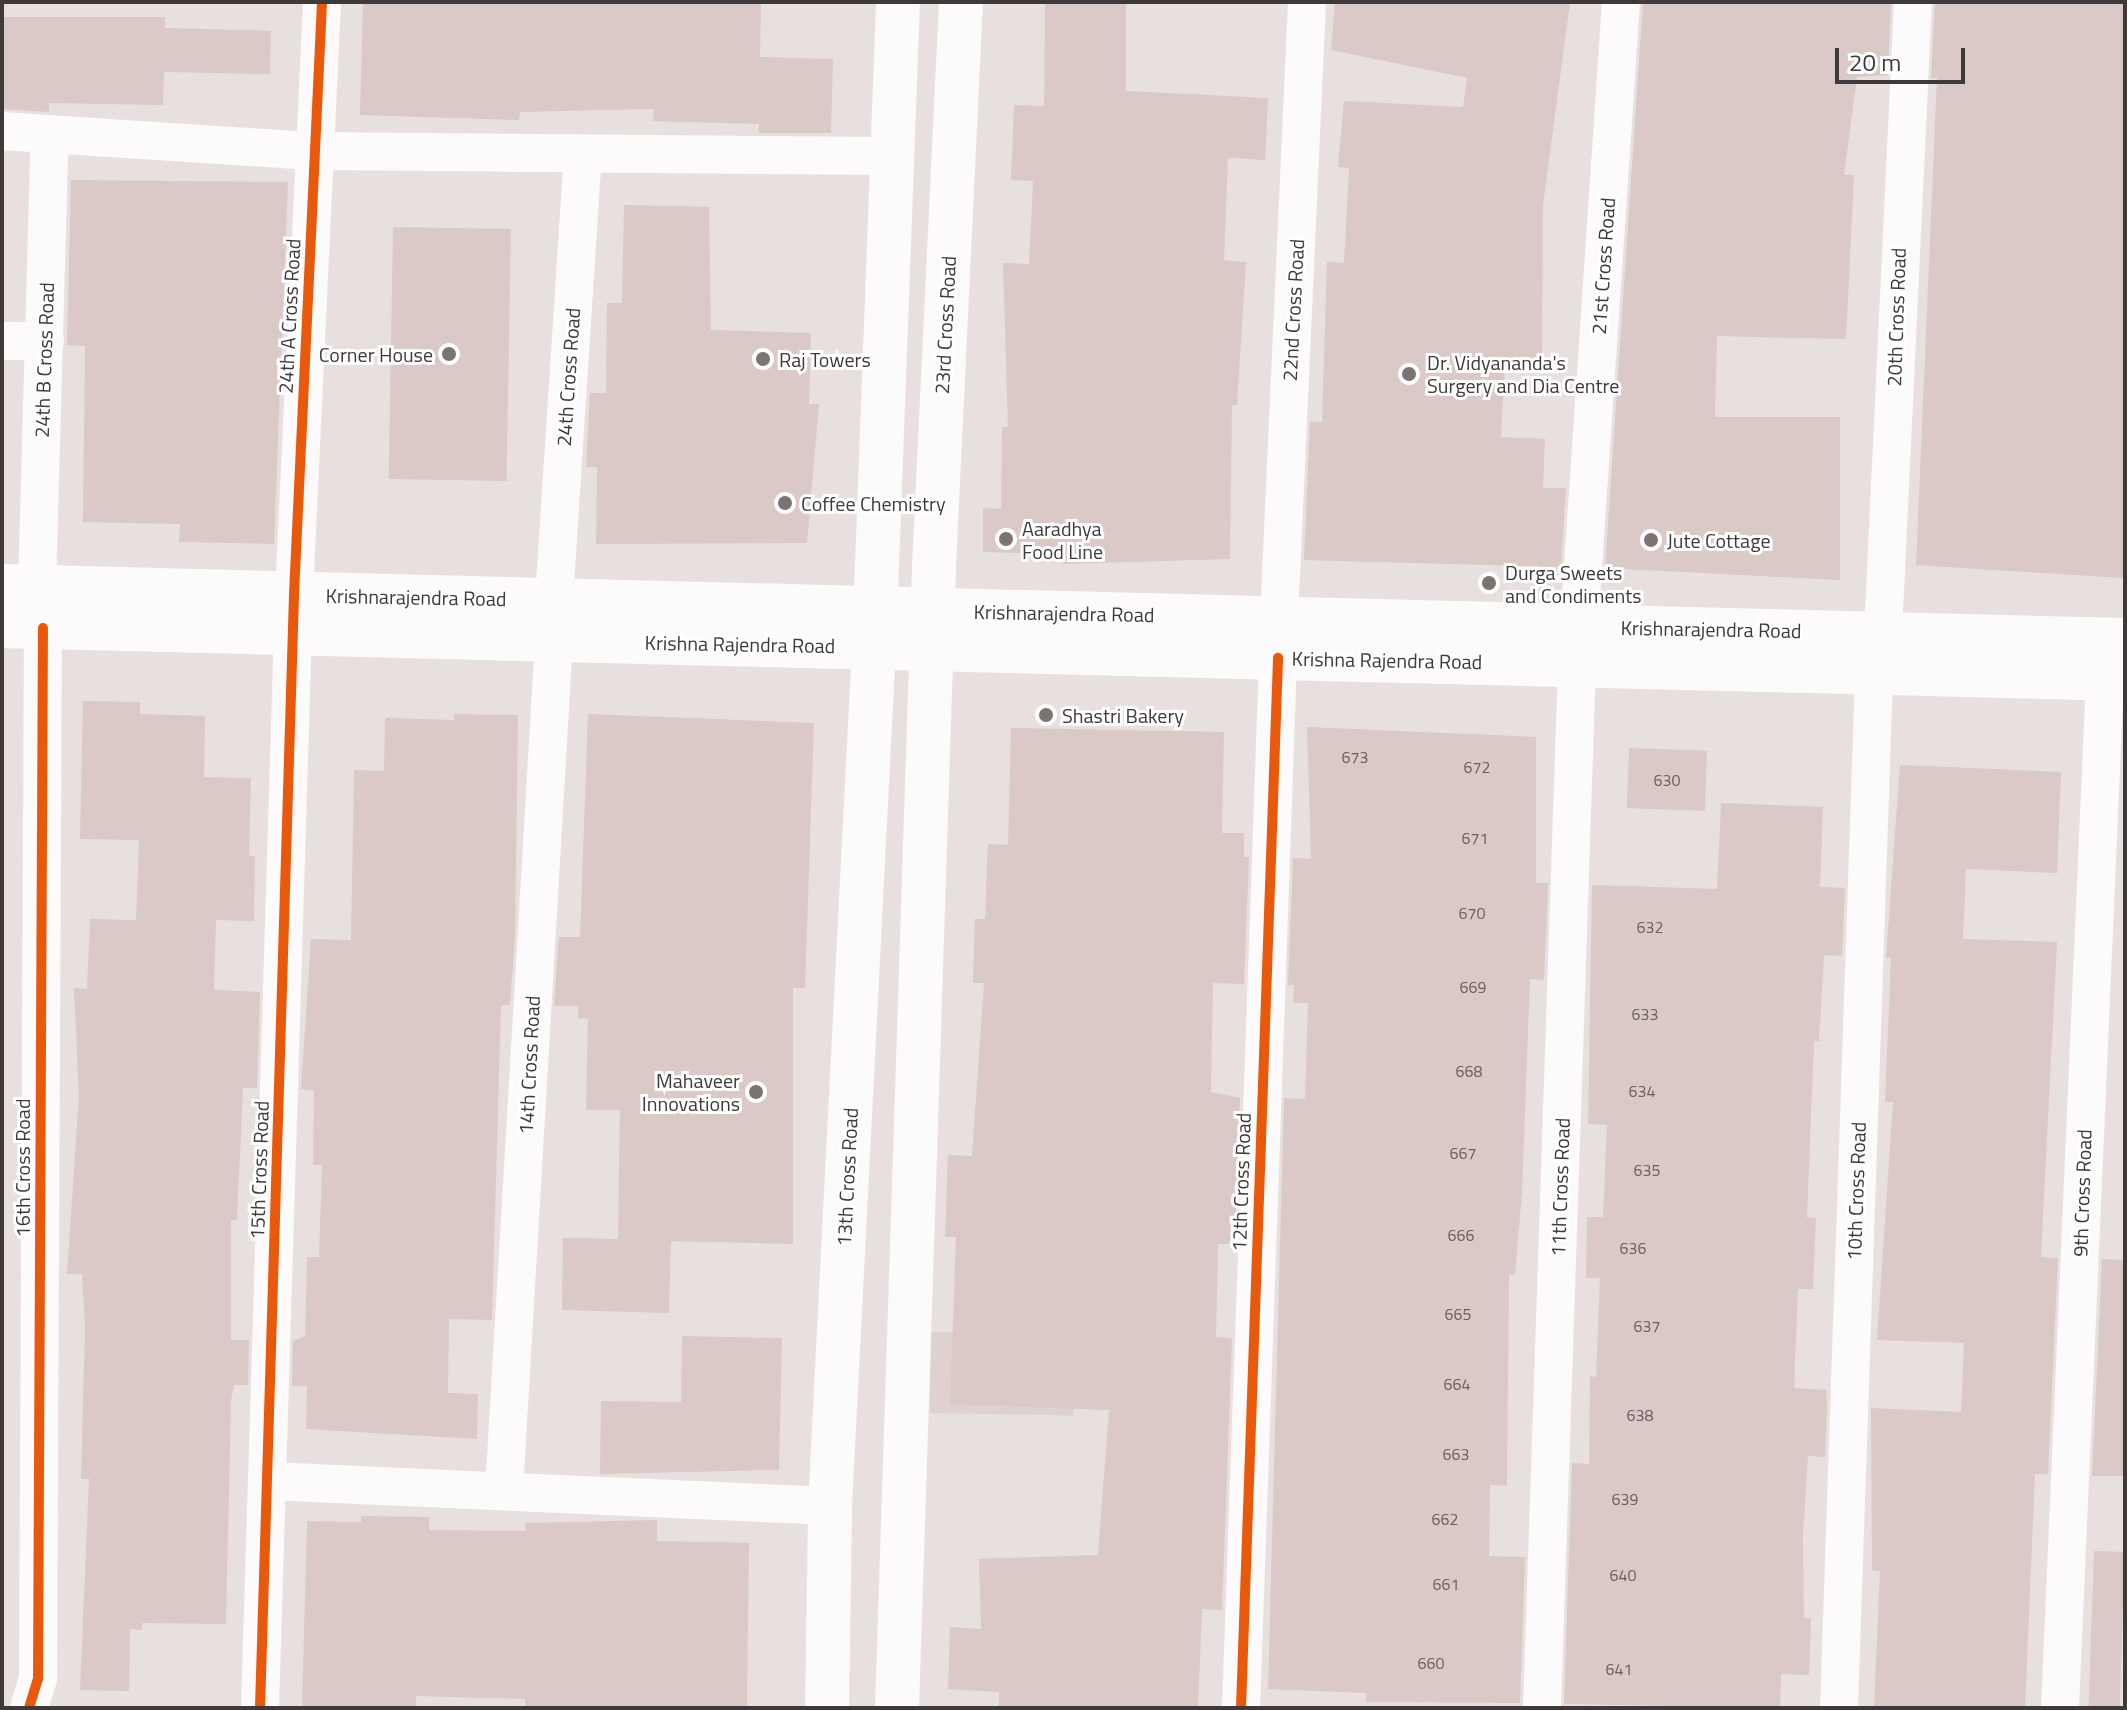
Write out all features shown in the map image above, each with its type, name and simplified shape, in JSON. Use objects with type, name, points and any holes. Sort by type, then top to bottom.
[{"type":"main road","points":[[875,628],[898,2]]},
{"type":"main road","name":"23rd Cross Road","points":[[932,629],[961,2]]},
{"type":"main road","name":"Krishnarajendra Road","points":[[21,607],[932,629]]},
{"type":"main road","name":"13th Cross Road","points":[[827,1708],[830,1506],[875,628]]},
{"type":"main road","points":[[897,1708],[932,629]]},
{"type":"main road","name":"Krishna Rajendra Road","points":[[932,629],[1879,653],[2115,679]]},
{"type":"main road","points":[[1879,653],[2125,640]]},
{"type":"street","name":"24th A Cross Road","points":[[293,613],[322,2]]},
{"type":"street","name":"22nd Cross Road","points":[[1278,638],[1307,2]]},
{"type":"street","name":"21st Cross Road","points":[[1578,646],[1621,2]]},
{"type":"street","name":"20th Cross Road","points":[[1879,653],[1913,2]]},
{"type":"street","points":[[2,131],[315,151],[892,156]]},
{"type":"street","name":"24th B Cross Road","points":[[21,607],[45,341],[50,134]]},
{"type":"street","name":"24th Cross Road","points":[[554,620],[583,155]]},
{"type":"street","points":[[2,341],[45,341]]},
{"type":"street","name":"16th Cross Road","points":[[21,607],[38,1679],[29,1708]]},
{"type":"street","name":"15th Cross Road","points":[[260,1708],[293,613]]},
{"type":"street","name":"14th Cross Road","points":[[504,1491],[554,620]]},
{"type":"street","name":"12th Cross Road","points":[[1241,1708],[1278,638]]},
{"type":"street","name":"11th Cross Road","points":[[1542,1708],[1578,646]]},
{"type":"street","name":"10th Cross Road","points":[[1839,1708],[1879,653]]},
{"type":"street","name":"9th Cross Road","points":[[2060,1708],[2115,679]]},
{"type":"street","points":[[268,1481],[830,1506]]},
{"type":"shaded area","points":[[931,1332],[1075,1335],[1074,1416],[930,1413]]},
{"type":"building","points":[[363,2],[761,2],[760,57],[833,59],[831,133],[759,133],[759,124],[653,121],[654,109],[520,112],[519,120],[360,115]]},
{"type":"building","points":[[1045,2],[1126,2],[1126,91],[1268,98],[1265,160],[1228,158],[1224,260],[1246,262],[1237,405],[1232,405],[1230,559],[1063,564],[1063,554],[983,552],[983,508],[1001,509],[1002,427],[1008,427],[1003,263],[1029,264],[1033,181],[1011,180],[1014,105],[1044,106]]},
{"type":"building","points":[[1335,2],[1570,2],[1543,205],[1542,365],[1505,364],[1501,437],[1545,439],[1543,488],[1566,488],[1561,567],[1304,560],[1310,422],[1322,422],[1327,262],[1344,263],[1349,168],[1338,167],[1344,101],[1463,107],[1467,78],[1331,50]]},
{"type":"building","points":[[1643,2],[1891,2],[1888,75],[1857,77],[1844,175],[1854,175],[1846,339],[1717,336],[1715,417],[1840,417],[1840,580],[1605,568]]},
{"type":"building","points":[[1935,2],[2125,2],[2123,578],[1916,565],[1937,78],[1931,78]]},
{"type":"building","points":[[2,17],[165,17],[165,28],[271,31],[270,74],[164,72],[163,105],[49,103],[49,112],[2,109]]},
{"type":"building","points":[[71,180],[288,182],[274,544],[179,542],[180,524],[83,522],[85,346],[67,345]]},
{"type":"building","points":[[624,205],[709,207],[711,330],[811,333],[809,404],[819,404],[807,543],[596,544],[597,467],[586,467],[590,393],[606,393],[607,303],[622,303]]},
{"type":"building","name":"Corner House","points":[[393,227],[511,229],[507,481],[389,479]]},
{"type":"building","points":[[83,701],[140,702],[140,714],[205,716],[204,777],[251,778],[249,856],[255,856],[254,921],[216,920],[214,990],[260,992],[257,1088],[243,1088],[237,1220],[231,1220],[231,1340],[249,1340],[248,1385],[234,1385],[231,1401],[226,1624],[142,1623],[142,1630],[130,1629],[129,1691],[80,1690],[89,1479],[81,1479],[85,1327],[82,1274],[67,1274],[79,1096],[74,988],[87,989],[90,919],[136,920],[139,840],[80,839]]},
{"type":"building","points":[[454,714],[518,715],[515,936],[510,1005],[501,1005],[492,1320],[449,1319],[448,1393],[478,1394],[477,1439],[306,1429],[307,1386],[292,1386],[293,1341],[305,1336],[307,1257],[319,1257],[322,1165],[313,1165],[314,1090],[301,1089],[311,939],[351,940],[354,770],[384,771],[385,718],[454,720]]},
{"type":"building","points":[[588,714],[814,723],[805,988],[793,988],[793,1244],[671,1241],[669,1313],[562,1310],[563,1238],[618,1239],[620,1110],[586,1110],[588,1019],[578,1018],[578,1006],[554,1006],[559,937],[580,937]]},
{"type":"building","points":[[1307,727],[1536,737],[1536,883],[1548,883],[1544,980],[1530,979],[1522,1193],[1515,1275],[1509,1275],[1507,1486],[1490,1485],[1489,1556],[1525,1557],[1520,1703],[1366,1702],[1366,1693],[1268,1689],[1284,1098],[1305,1099],[1308,1003],[1293,1003],[1294,985],[1288,985],[1293,858],[1311,859]]},
{"type":"building","points":[[1011,728],[1224,732],[1222,833],[1244,833],[1244,857],[1249,857],[1244,984],[1213,983],[1211,1092],[1240,1098],[1235,1244],[1218,1244],[1216,1337],[1232,1338],[1222,1610],[1202,1609],[1198,1708],[999,1708],[999,1692],[948,1689],[950,1627],[981,1629],[979,1559],[1098,1555],[1109,1410],[950,1404],[956,1237],[945,1237],[948,1155],[972,1156],[984,983],[973,983],[975,919],[985,919],[988,844],[1008,845]]},
{"type":"building","points":[[1629,748],[1707,751],[1705,811],[1627,808]]},
{"type":"building","points":[[1900,765],[2061,772],[2057,873],[1966,869],[1963,939],[2057,942],[2041,1257],[2058,1258],[2048,1474],[2035,1474],[2025,1708],[1874,1708],[1880,1571],[1872,1570],[1871,1408],[1961,1412],[1964,1343],[1877,1340],[1893,1102],[1885,1102],[1891,958],[1886,958]]},
{"type":"building","points":[[1721,803],[1823,807],[1820,887],[1845,888],[1842,956],[1824,955],[1819,1042],[1814,1041],[1807,1217],[1816,1218],[1813,1289],[1798,1289],[1794,1388],[1826,1390],[1827,1406],[1825,1457],[1808,1456],[1803,1537],[1804,1618],[1811,1618],[1809,1675],[1781,1674],[1780,1708],[1564,1704],[1572,1463],[1589,1464],[1590,1376],[1596,1377],[1600,1278],[1586,1278],[1587,1217],[1603,1217],[1607,1125],[1588,1124],[1592,885],[1717,889]]},
{"type":"building","points":[[2102,1259],[2125,1260],[2125,1476],[2092,1476]]},
{"type":"building","points":[[682,1336],[782,1338],[779,1470],[600,1474],[601,1401],[681,1402]]},
{"type":"building","points":[[361,1516],[429,1517],[429,1530],[525,1531],[525,1523],[657,1520],[657,1541],[749,1543],[747,1708],[525,1708],[525,1699],[416,1696],[416,1708],[302,1708],[307,1521],[361,1522]]},
{"type":"building","points":[[2094,1551],[2125,1552],[2120,1708],[2089,1708]]},
{"type":"cycle path","points":[[260,1708],[294,594],[322,2]]},
{"type":"cycle path","points":[[29,1708],[38,1679],[43,628]]},
{"type":"cycle path","points":[[1241,1708],[1278,658]]},
{"type":"place","name":"Corner House","points":[[449,354]]},
{"type":"place","name":"Raj Towers","points":[[763,359]]},
{"type":"place","name":"Dr. Vidyananda's Surgery and Dia Centre","points":[[1409,374]]},
{"type":"place","name":"Coffee Chemistry","points":[[785,503]]},
{"type":"place","name":"Aaradhya Food Line","points":[[1006,539]]},
{"type":"place","name":"Jute Cottage","points":[[1651,540]]},
{"type":"place","name":"Durga Sweets and Condiments","points":[[1489,583]]},
{"type":"place","name":"Shastri Bakery","points":[[1046,715]]},
{"type":"place","name":"Mahaveer Innovations","points":[[756,1092]]}]
